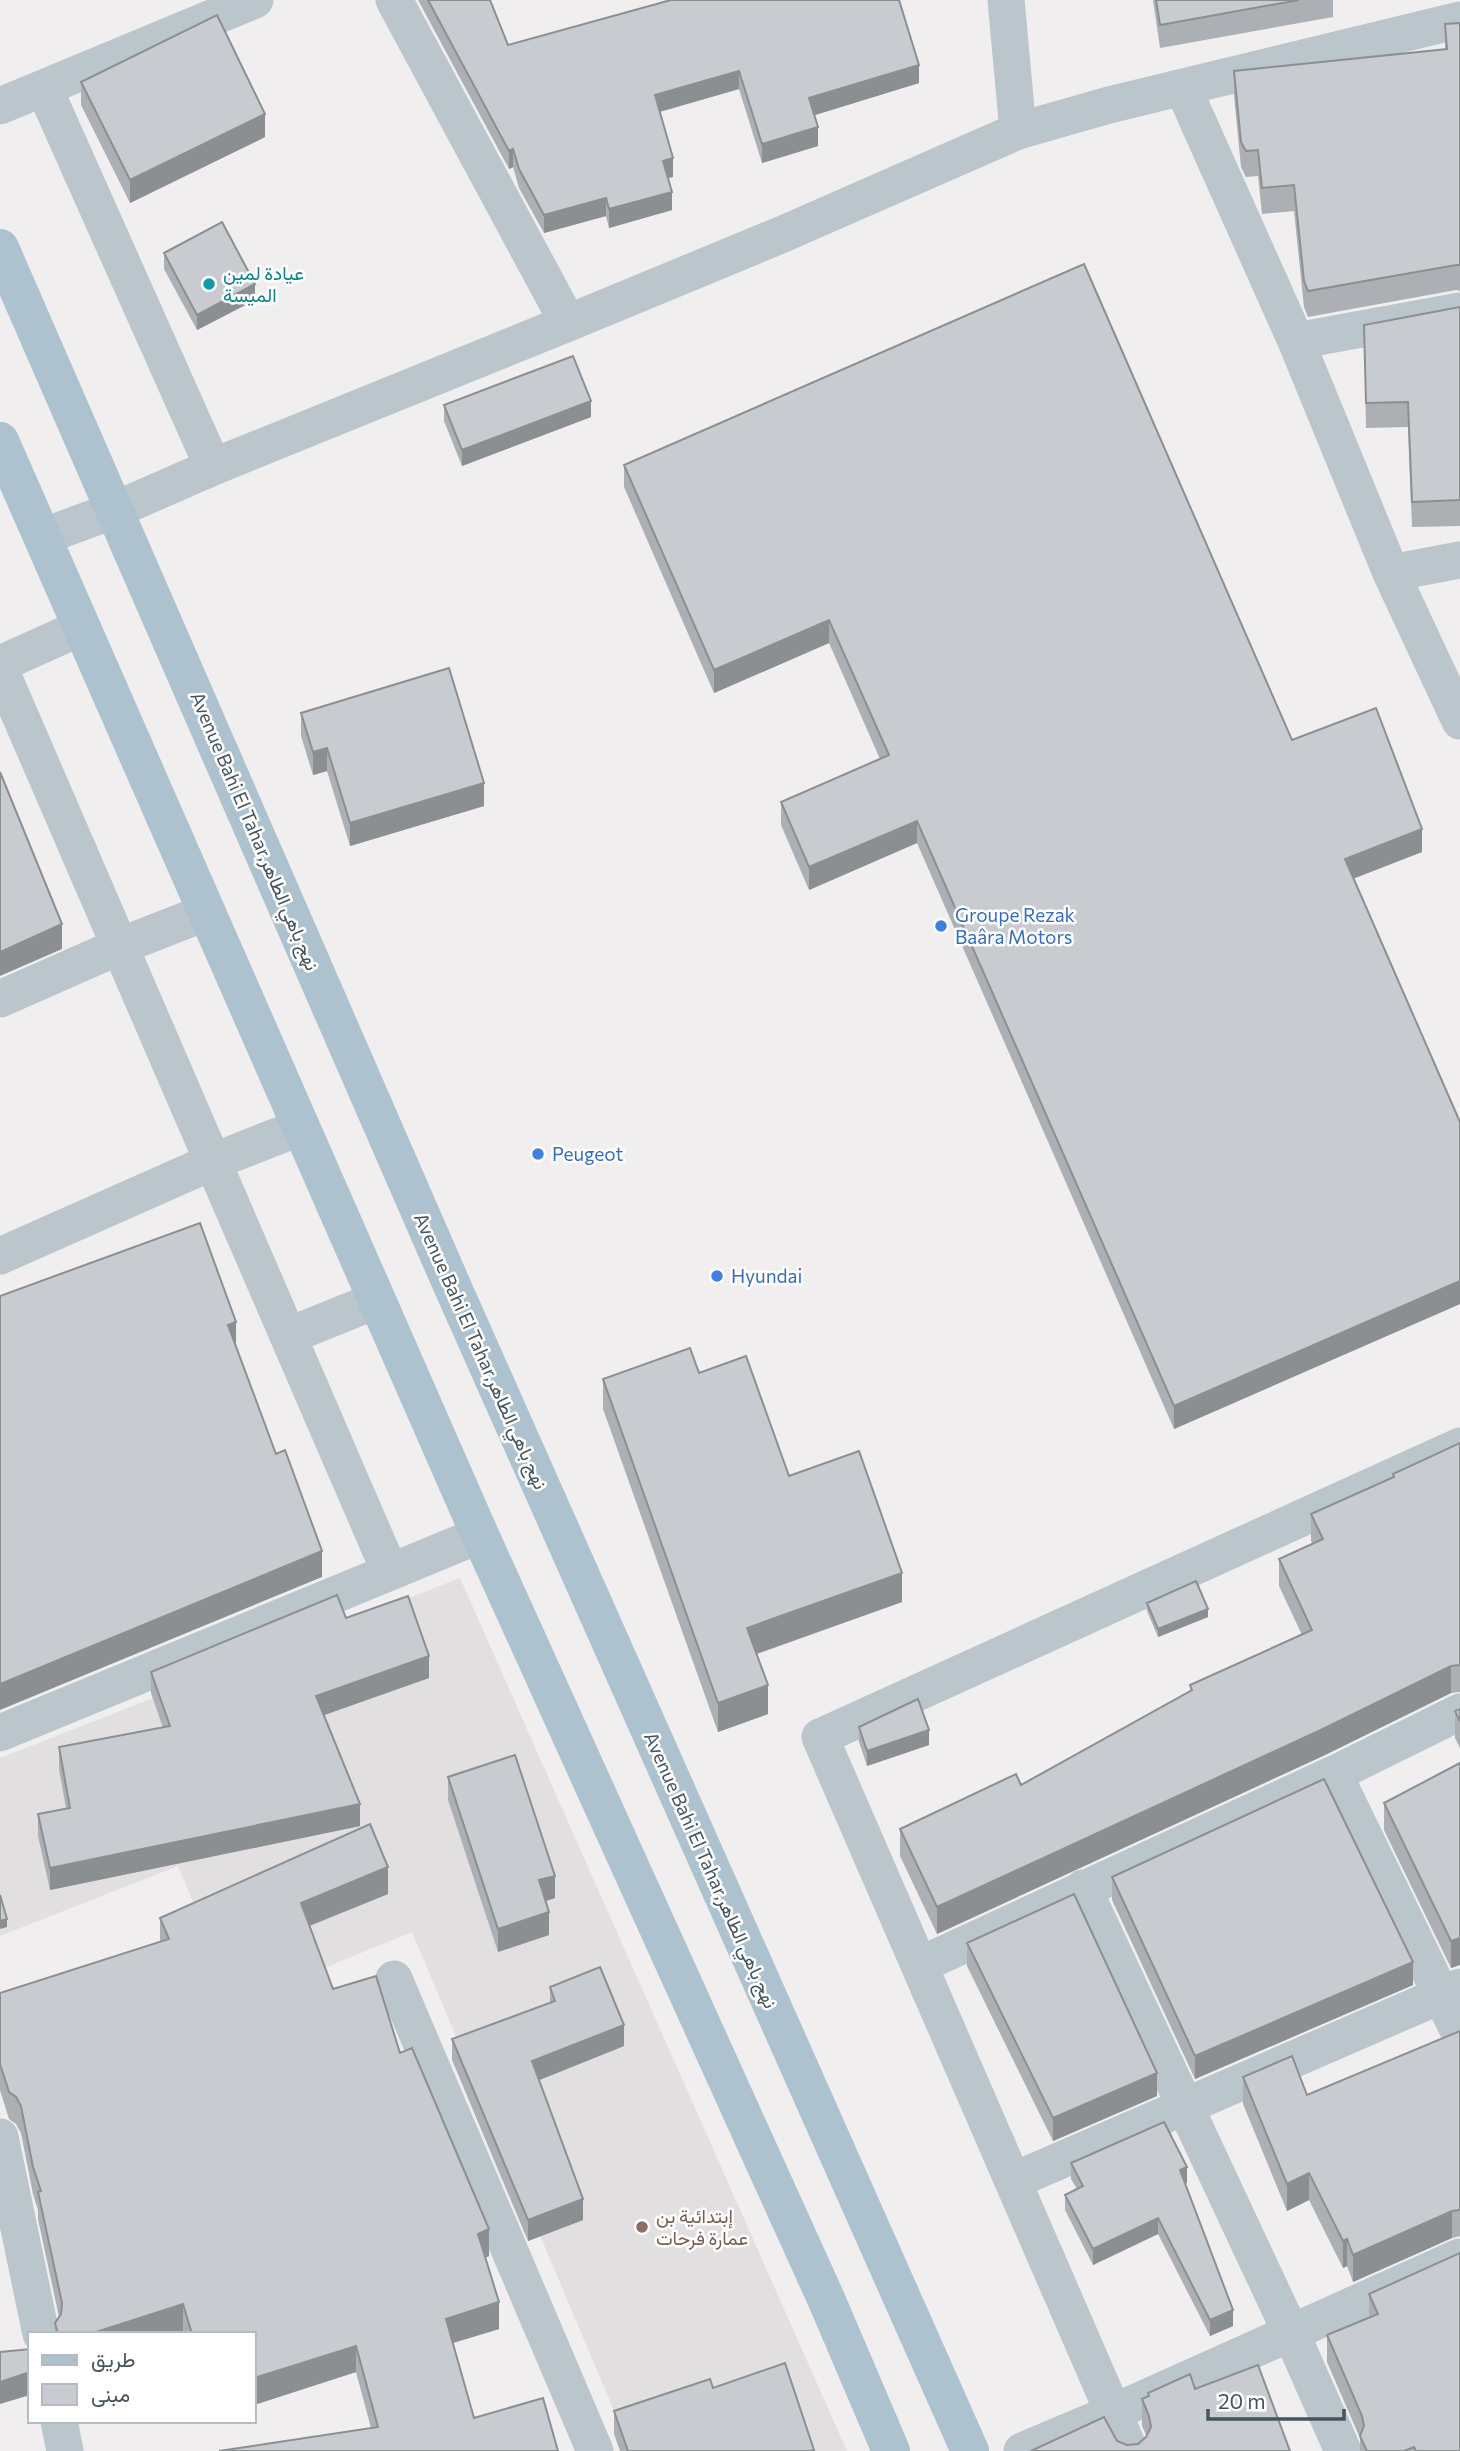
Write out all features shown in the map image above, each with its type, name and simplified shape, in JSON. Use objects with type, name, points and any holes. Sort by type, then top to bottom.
[{"type":"main road","name":"Avenue Bahi El Tahar,نهج باهي الطاهر","points":[[0,248],[450,1282],[970,2451]]},
{"type":"main road","points":[[0,441],[480,1535],[821,2289],[891,2451]]},
{"type":"street","points":[[0,106],[255,0]]},
{"type":"street","points":[[394,0],[568,323]]},
{"type":"street","points":[[1006,0],[1018,131]]},
{"type":"street","points":[[42,537],[115,510],[213,467],[783,234],[1018,131],[1109,105],[1460,20]]},
{"type":"street","points":[[44,88],[213,467]]},
{"type":"street","points":[[1183,88],[1296,341],[1391,573],[1460,720]]},
{"type":"street","points":[[1296,341],[1460,311]]},
{"type":"street","points":[[1391,573],[1460,560]]},
{"type":"street","points":[[82,626],[0,666],[390,1572]]},
{"type":"street","points":[[0,999],[120,946],[206,912]]},
{"type":"street","points":[[0,1256],[300,1126]]},
{"type":"street","points":[[288,1336],[377,1300]]},
{"type":"street","points":[[1130,2451],[820,1737],[1460,1446]]},
{"type":"street","points":[[0,1733],[480,1535]]},
{"type":"street","points":[[920,1965],[1334,1774],[1460,1712]]},
{"type":"street","points":[[1334,1774],[1451,1992],[1460,2034]]},
{"type":"street","points":[[1083,1888],[1291,2333],[1343,2451]]},
{"type":"street","points":[[394,1979],[595,2451]]},
{"type":"street","points":[[1013,2181],[1451,1992]]},
{"type":"street","points":[[0,2137],[41,2332]]},
{"type":"street","points":[[1022,2451],[1460,2257]]},
{"type":"street","points":[[59,2423],[65,2451]]},
{"type":"shaded area","name":"إبتدائية بن عمارة فرحات","points":[[460,1578],[847,2451],[631,2451],[412,1932],[236,2004],[178,1866],[0,1936],[0,1758]]},
{"type":"building","points":[[428,0],[490,0],[508,45],[671,0],[899,0],[919,65],[809,98],[818,127],[762,144],[739,71],[655,95],[673,158],[663,161],[672,192],[609,209],[606,198],[544,215],[519,169],[513,149],[509,151]]},
{"type":"building","points":[[1156,0],[1299,0],[1160,25]]},
{"type":"building","points":[[217,15],[265,114],[130,180],[81,82]]},
{"type":"building","points":[[1460,23],[1460,265],[1308,291],[1304,281],[1294,185],[1262,188],[1258,150],[1246,151],[1241,142],[1234,71],[1447,49],[1445,24]]},
{"type":"building","name":"عيادة لمين الميسة","points":[[222,222],[255,284],[197,315],[164,253]]},
{"type":"building","points":[[1084,264],[1292,740],[1376,708],[1422,829],[1345,859],[1460,1122],[1460,1281],[1174,1406],[917,821],[809,867],[781,802],[889,755],[829,620],[714,670],[624,465]]},
{"type":"building","points":[[1460,307],[1460,500],[1412,502],[1408,402],[1366,403],[1364,325]]},
{"type":"building","points":[[573,356],[591,401],[462,450],[444,405]]},
{"type":"building","points":[[449,668],[484,783],[350,823],[327,748],[313,752],[301,713]]},
{"type":"building","points":[[0,772],[62,924],[0,952]]},
{"type":"building","points":[[200,1223],[236,1322],[228,1325],[276,1454],[285,1450],[322,1551],[0,1684],[0,1296]]},
{"type":"building","points":[[690,1348],[699,1373],[746,1356],[789,1476],[859,1451],[902,1573],[747,1628],[768,1685],[718,1703],[603,1379]]},
{"type":"building","points":[[1460,1443],[1460,1665],[1451,1666],[1325,1728],[937,1907],[900,1829],[1016,1774],[1021,1785],[1192,1690],[1190,1685],[1312,1630],[1279,1559],[1323,1539],[1311,1514],[1394,1477],[1393,1474]]},
{"type":"building","points":[[1196,1581],[1208,1609],[1158,1629],[1147,1603]]},
{"type":"building","points":[[337,1595],[346,1618],[408,1596],[429,1656],[316,1696],[360,1804],[50,1868],[38,1814],[70,1808],[59,1747],[170,1726],[151,1672]]},
{"type":"building","points":[[918,1699],[929,1730],[867,1751],[859,1727]]},
{"type":"building","points":[[515,1755],[555,1876],[539,1880],[549,1912],[498,1929],[448,1777]]},
{"type":"building","points":[[1460,1763],[1460,1938],[1451,1941],[1384,1803]]},
{"type":"building","points":[[1324,1779],[1413,1962],[1195,2056],[1112,1877]]},
{"type":"building","points":[[370,1824],[388,1867],[301,1903],[333,1989],[376,1976],[400,2053],[412,2048],[489,2229],[478,2234],[499,2302],[446,2319],[474,2418],[543,2398],[558,2451],[219,2451],[378,2427],[356,2346],[256,2377],[256,2332],[191,2332],[183,2304],[96,2332],[57,2332],[55,2323],[61,2314],[62,2303],[38,2192],[41,2191],[33,2167],[21,2106],[9,2092],[0,2064],[0,1993],[169,1939],[160,1918]]},
{"type":"building","points":[[1074,1894],[1157,2073],[1053,2118],[967,1943]]},
{"type":"building","points":[[0,1895],[7,1919],[0,1921]]},
{"type":"building","points":[[600,1967],[624,2025],[532,2061],[583,2199],[528,2220],[452,2039],[555,2001],[550,1987]]},
{"type":"building","points":[[1460,2031],[1460,2210],[1452,2211],[1353,2255],[1347,2239],[1343,2241],[1309,2173],[1287,2184],[1243,2077],[1292,2056],[1307,2095]]},
{"type":"building","points":[[1164,2122],[1187,2167],[1180,2170],[1233,2310],[1210,2320],[1158,2218],[1093,2249],[1065,2195],[1083,2186],[1071,2163]]},
{"type":"building","points":[[1460,2253],[1460,2451],[1416,2451],[1414,2447],[1404,2451],[1367,2451],[1360,2436],[1364,2426],[1362,2416],[1327,2335],[1378,2314],[1369,2294]]},
{"type":"building","points":[[28,2349],[28,2373],[0,2382],[0,2352]]},
{"type":"building","points":[[785,2363],[814,2450],[628,2451],[614,2411],[710,2379],[713,2388]]},
{"type":"building","points":[[1258,2365],[1290,2451],[1031,2451],[1104,2417],[1117,2441],[1127,2445],[1138,2444],[1146,2437],[1151,2427],[1142,2399],[1149,2396],[1148,2393],[1190,2374],[1195,2389]]},
{"type":"place","name":"عيادة لمين الميسة","points":[[209,284]]},
{"type":"place","name":"Groupe Rezak Baâra Motors","points":[[941,926]]},
{"type":"place","name":"Peugeot","points":[[538,1154]]},
{"type":"place","name":"Hyundai","points":[[717,1276]]},
{"type":"place","name":"إبتدائية بن عمارة فرحات","points":[[642,2227]]}]
